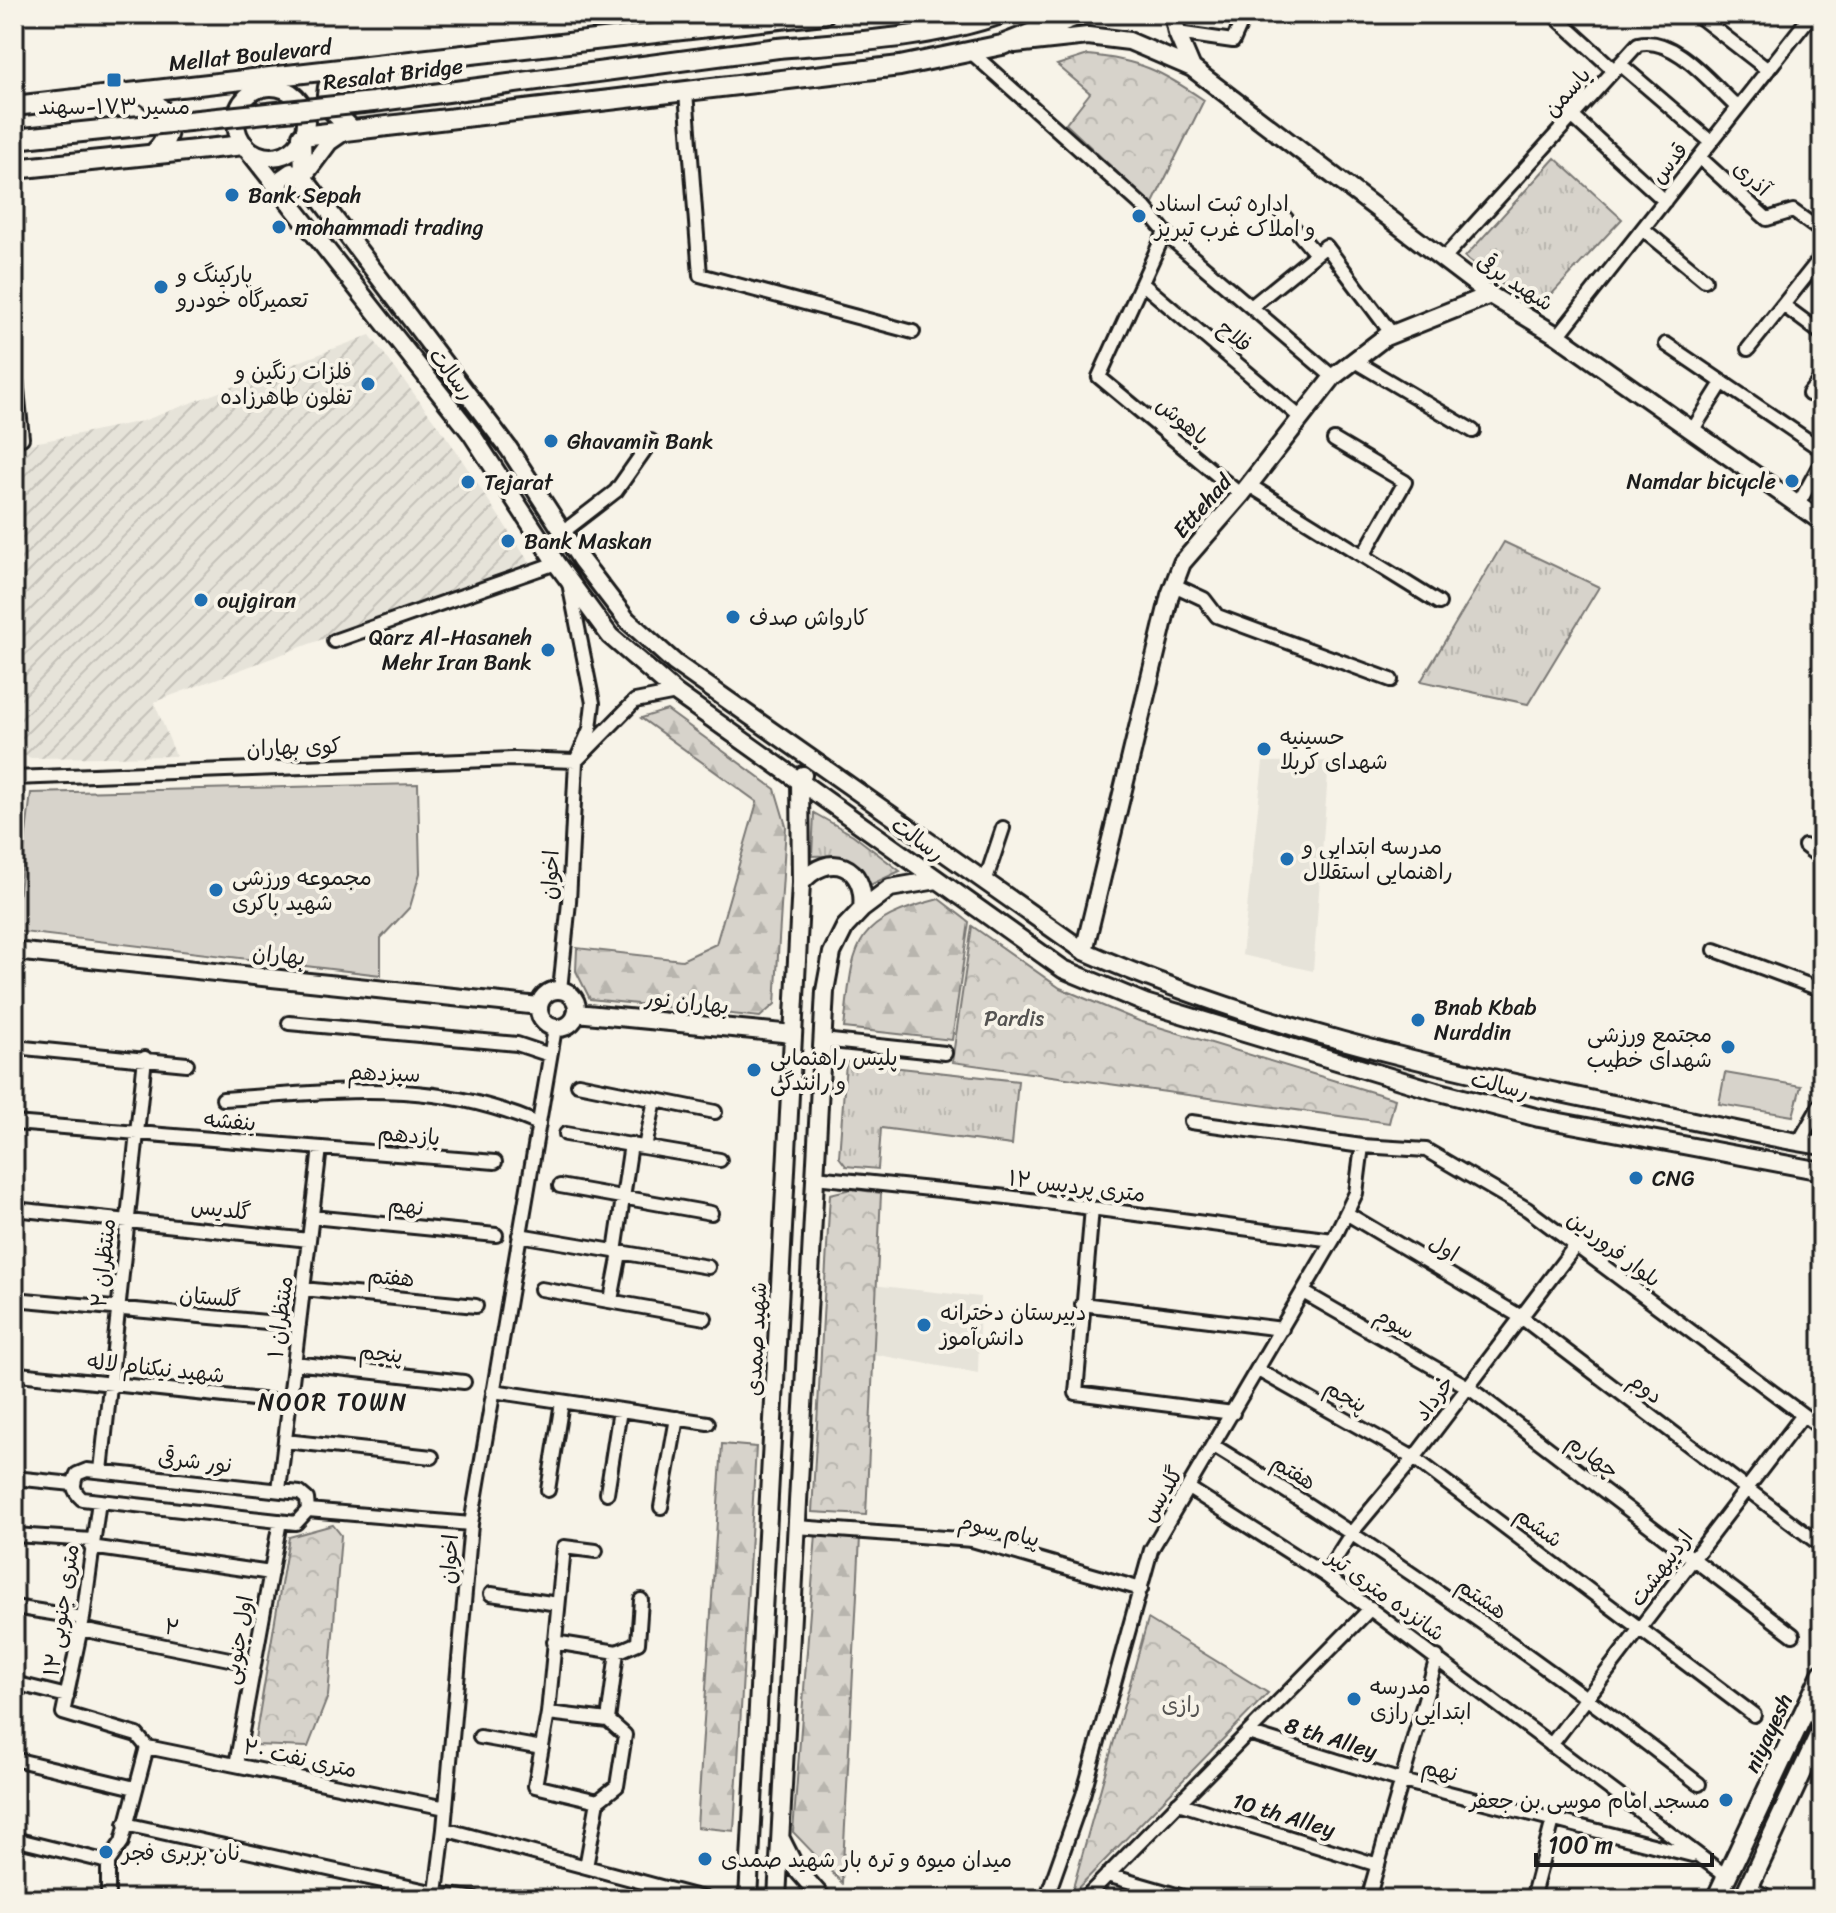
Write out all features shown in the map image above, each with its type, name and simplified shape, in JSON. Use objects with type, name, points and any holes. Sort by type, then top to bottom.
[{"type":"highway","name":"Mellat Boulevard","points":[[14,106],[233,81],[292,84],[344,69],[824,14]]},
{"type":"highway","name":"Resalat Bridge","points":[[14,139],[373,102],[778,48],[895,37],[1001,14]]},
{"type":"highway","points":[[302,136],[900,66],[1002,45],[1081,14]]},
{"type":"highway","points":[[344,69],[328,87],[326,104],[350,128]]},
{"type":"highway","points":[[140,92],[158,103],[168,117],[168,132],[155,152]]},
{"type":"highway","points":[[14,169],[244,145]]},
{"type":"highway","name":"niyayesh","points":[[1716,1899],[1822,1674]]},
{"type":"highway","points":[[1745,1893],[1822,1729]]},
{"type":"main road","points":[[1173,14],[1177,33],[1192,68]]},
{"type":"main road","name":"شهید برقی","points":[[1002,45],[1088,36],[1129,41],[1192,68],[1490,295],[1558,336],[1822,522]]},
{"type":"main road","points":[[233,81],[243,100]]},
{"type":"main road","points":[[292,84],[304,108],[307,126],[302,136],[285,155],[267,157],[244,145],[236,117],[243,100],[257,89],[292,84]]},
{"type":"main road","points":[[303,177],[329,142],[350,128]]},
{"type":"main road","points":[[302,136],[303,177]]},
{"type":"main road","name":"رسالت","points":[[244,145],[471,433],[556,563],[610,636],[676,693],[1063,969],[1159,1008],[1436,1091],[1539,1118],[1822,1171]]},
{"type":"main road","points":[[279,191],[281,179],[291,172],[303,177]]},
{"type":"main road","name":"رسالت","points":[[303,177],[509,449],[563,532],[627,620],[675,663],[1084,951],[1195,995],[1456,1072],[1822,1146]]},
{"type":"main road","name":"Ettehad","points":[[1084,951],[1182,563],[1245,490],[1333,377],[1392,334],[1490,295]]},
{"type":"main road","points":[[800,780],[812,762]]},
{"type":"main road","name":"شهید صمدی","points":[[748,1899],[801,883],[800,780]]},
{"type":"main road","points":[[801,883],[814,868],[829,864],[845,868],[858,878],[864,891],[862,909]]},
{"type":"main road","points":[[777,1899],[825,991],[832,953],[845,927],[862,909],[890,888],[937,880]]},
{"type":"main road","name":"بهاران","points":[[14,951],[539,1006]]},
{"type":"main road","points":[[560,990],[575,1000],[576,1013],[571,1022],[555,1028],[545,1022],[539,1006],[544,996],[560,990]]},
{"type":"main road","name":"بهاران نور","points":[[576,1013],[793,1034]]},
{"type":"main road","points":[[778,1337],[781,1344],[795,1350],[807,1338]]},
{"type":"main road","points":[[776,1386],[786,1372],[797,1373],[804,1384]]},
{"type":"main road","points":[[779,1837],[795,1867],[823,1899]]},
{"type":"street","points":[[1177,33],[1233,41],[1245,14]]},
{"type":"street","points":[[1696,14],[1768,70]]},
{"type":"street","points":[[1812,14],[1822,24]]},
{"type":"street","name":"قدس","points":[[1558,336],[1812,14]]},
{"type":"street","points":[[1557,18],[1711,142]]},
{"type":"street","name":"یاسمن","points":[[1443,259],[1638,44],[1651,41],[1669,47],[1738,108]]},
{"type":"street","points":[[972,53],[1145,208],[1165,232],[1333,377]]},
{"type":"street","points":[[686,92],[700,275],[913,332]]},
{"type":"street","points":[[1572,116],[1665,201]]},
{"type":"street","name":"آذری","points":[[1699,157],[1767,219],[1793,211],[1822,232]]},
{"type":"street","points":[[1282,214],[1316,254]]},
{"type":"street","points":[[1643,229],[1705,280]]},
{"type":"street","points":[[1144,285],[1165,232]]},
{"type":"street","points":[[1251,307],[1326,246],[1392,334]]},
{"type":"street","points":[[1748,349],[1822,256]]},
{"type":"street","name":"باهوش","points":[[1144,285],[1099,377],[1245,490],[1439,603]]},
{"type":"street","name":"فلاح","points":[[1144,285],[1301,418]]},
{"type":"street","points":[[1783,305],[1822,334]]},
{"type":"street","points":[[1666,344],[1822,450]]},
{"type":"street","points":[[14,360],[22,438]]},
{"type":"street","points":[[1353,360],[1473,431]]},
{"type":"street","points":[[1809,394],[1822,377]]},
{"type":"street","points":[[1692,431],[1722,383]]},
{"type":"street","points":[[1334,440],[1405,482],[1363,556]]},
{"type":"street","points":[[563,532],[616,491],[651,441]]},
{"type":"street","points":[[1798,505],[1822,461]]},
{"type":"street","points":[[334,641],[556,563]]},
{"type":"street","name":"اخوان","points":[[560,990],[569,902],[576,761],[590,729],[593,703],[569,580]]},
{"type":"street","points":[[1174,585],[1204,599],[1217,616],[1391,680]]},
{"type":"street","points":[[576,761],[635,701],[676,693]]},
{"type":"street","name":"کوی بهاران","points":[[14,778],[514,759],[576,761]]},
{"type":"street","points":[[985,882],[1003,828]]},
{"type":"street","points":[[1805,846],[1822,859]]},
{"type":"street","points":[[1715,950],[1822,990]]},
{"type":"street","points":[[289,1023],[517,1044],[550,1055]]},
{"type":"street","name":"اخوان","points":[[436,1893],[471,1524],[555,1028]]},
{"type":"street","points":[[822,1040],[945,1053]]},
{"type":"street","points":[[14,1047],[187,1064]]},
{"type":"street","name":"منتظران ۲","points":[[101,1471],[145,1058]]},
{"type":"street","points":[[578,1084],[715,1112]]},
{"type":"street","name":"سیزدهم","points":[[223,1099],[379,1088],[495,1105],[539,1124]]},
{"type":"street","points":[[645,1147],[655,1100]]},
{"type":"street","points":[[1799,1142],[1822,1102]]},
{"type":"street","name":"بلوار فروردین","points":[[1191,1122],[1362,1146],[1426,1150],[1527,1209],[1822,1429]]},
{"type":"street","points":[[14,1123],[137,1133]]},
{"type":"street","name":"بنفشه","points":[[137,1133],[320,1148]]},
{"type":"street","points":[[566,1134],[720,1160]]},
{"type":"street","points":[[611,1300],[631,1144]]},
{"type":"street","name":"گلدیس","points":[[1050,1895],[1083,1795],[1151,1550],[1190,1489],[1333,1240],[1356,1193],[1362,1146]]},
{"type":"street","name":"یازدهم","points":[[320,1148],[495,1162]]},
{"type":"street","name":"منتظران ۱","points":[[279,1490],[320,1148]]},
{"type":"street","name":"۱۲ متری پردیس","points":[[815,1177],[1092,1208],[1333,1240]]},
{"type":"street","points":[[560,1186],[711,1213]]},
{"type":"street","points":[[1092,1208],[1076,1393],[1233,1413]]},
{"type":"street","points":[[14,1209],[128,1219]]},
{"type":"street","name":"اول","points":[[1346,1213],[1521,1317]]},
{"type":"street","name":"نهم","points":[[312,1217],[496,1235]]},
{"type":"street","name":"گلدیس","points":[[128,1219],[309,1240]]},
{"type":"street","points":[[519,1235],[708,1267]]},
{"type":"street","name":"خرداد","points":[[1325,1575],[1353,1531],[1414,1458],[1576,1245]]},
{"type":"street","name":"هفتم","points":[[303,1289],[476,1306]]},
{"type":"street","points":[[541,1289],[705,1318]]},
{"type":"street","name":"سوم","points":[[1303,1292],[1468,1387]]},
{"type":"street","name":"گلستان","points":[[14,1299],[299,1325]]},
{"type":"street","points":[[1082,1304],[1282,1329]]},
{"type":"street","name":"دوم","points":[[1521,1317],[1746,1490]]},
{"type":"street","name":"پنجم","points":[[294,1363],[464,1382]]},
{"type":"street","name":"پنجم","points":[[1258,1370],[1414,1458]]},
{"type":"street","name":"شهید نیکنام لاله","points":[[19,1374],[290,1403]]},
{"type":"street","name":"چهارم","points":[[1468,1387],[1694,1558]]},
{"type":"street","points":[[493,1391],[708,1423]]},
{"type":"street","points":[[548,1490],[562,1402]]},
{"type":"street","points":[[607,1493],[620,1410]]},
{"type":"street","name":"اردیبهشت","points":[[1551,1745],[1803,1415]]},
{"type":"street","points":[[661,1507],[677,1418]]},
{"type":"street","points":[[285,1441],[432,1457]]},
{"type":"street","name":"هفتم","points":[[1214,1446],[1353,1531]]},
{"type":"street","name":"ششم","points":[[1414,1458],[1640,1629]]},
{"type":"street","points":[[101,1471],[87,1470],[77,1474],[73,1484],[75,1493],[82,1499],[296,1523],[308,1510],[471,1524]]},
{"type":"street","name":"نور شرقی","points":[[101,1471],[300,1493],[307,1499],[308,1510]]},
{"type":"street","points":[[14,1478],[73,1484]]},
{"type":"street","name":"شانزده متری تیر","points":[[1190,1489],[1371,1608],[1726,1876]]},
{"type":"street","points":[[1746,1490],[1822,1546]]},
{"type":"street","name":"۱۲ متری جنوبی","points":[[99,1501],[82,1624],[63,1713],[137,1735],[147,1747]]},
{"type":"street","name":"اول جنوبی","points":[[236,1765],[280,1521]]},
{"type":"street","name":"پیام سوم","points":[[797,1527],[972,1540],[1141,1589]]},
{"type":"street","name":"هشتم","points":[[1353,1531],[1588,1697]]},
{"type":"street","points":[[14,1535],[92,1543],[271,1573]]},
{"type":"street","points":[[596,1551],[564,1547],[548,1713],[535,1786],[598,1801]]},
{"type":"street","points":[[1694,1558],[1793,1635]]},
{"type":"street","points":[[491,1594],[558,1604]]},
{"type":"street","points":[[554,1642],[617,1652],[638,1643],[641,1600]]},
{"type":"street","name":"۲","points":[[14,1607],[254,1664]]},
{"type":"street","points":[[1084,1899],[1371,1608]]},
{"type":"street","points":[[1640,1629],[1754,1715]]},
{"type":"street","points":[[608,1720],[617,1652]]},
{"type":"street","points":[[1368,1899],[1437,1657]]},
{"type":"street","points":[[14,1683],[67,1696]]},
{"type":"street","points":[[1588,1697],[1699,1784]]},
{"type":"street","points":[[548,1713],[608,1720],[625,1735],[617,1786],[598,1801],[586,1867]]},
{"type":"street","name":"8 th Alley","points":[[1248,1733],[1402,1781]]},
{"type":"street","points":[[480,1737],[542,1748]]},
{"type":"street","points":[[108,1899],[108,1862],[122,1842],[147,1747]]},
{"type":"street","name":"۲۰ متری نفت","points":[[147,1747],[446,1808]]},
{"type":"street","points":[[14,1759],[135,1788]]},
{"type":"street","name":"نهم","points":[[1402,1781],[1700,1857]]},
{"type":"street","name":"10 th Alley","points":[[1178,1803],[1378,1865]]},
{"type":"street","points":[[1532,1899],[1553,1820]]},
{"type":"street","points":[[125,1824],[436,1893],[476,1899]]},
{"type":"street","points":[[444,1829],[706,1899]]},
{"type":"street","points":[[14,1839],[108,1862]]},
{"type":"street","points":[[1107,1875],[1190,1899]]},
{"type":"street","points":[[1745,1893],[1772,1899]]},
{"type":"shaded area","points":[[370,335],[450,442],[529,562],[154,702],[176,756],[31,758],[14,752],[14,447],[143,421]]},
{"type":"shaded area","name":"مدرسه ابتدایی و راهنمایی استقلال","points":[[1329,761],[1313,971],[1242,955],[1263,762]]},
{"type":"shaded area","name":"دبیرستان دخترانه دانش‌آموز","points":[[872,1285],[980,1297],[978,1373],[867,1353]]},
{"type":"green space","points":[[1088,55],[1149,68],[1204,100],[1152,205],[1066,124],[1090,93],[1057,65]]},
{"type":"green space","points":[[1555,158],[1622,219],[1537,310],[1465,257]]},
{"type":"green space","points":[[1504,542],[1599,587],[1528,704],[1421,681]]},
{"type":"green space","points":[[667,710],[775,789],[786,826],[775,1004],[760,1017],[590,999],[576,971],[577,948],[682,960],[716,944],[757,802],[641,718]]},
{"type":"green space","name":"مجموعه ورزشی شهید باکری","points":[[418,784],[420,873],[410,907],[381,938],[381,975],[14,931],[31,793]]},
{"type":"green space","points":[[814,813],[853,835],[900,871],[870,885],[861,869],[847,860],[812,856]]},
{"type":"green space","points":[[939,899],[969,922],[952,1040],[844,1028],[851,975],[862,940],[888,917]]},
{"type":"green space","name":"Pardis","points":[[972,926],[1060,988],[1139,1021],[1395,1099],[1389,1123],[952,1062]]},
{"type":"green space","points":[[846,1062],[1018,1081],[1012,1145],[881,1128],[878,1169],[846,1166],[839,1157]]},
{"type":"green space","points":[[1725,1073],[1801,1086],[1793,1116],[1719,1104]]},
{"type":"green space","points":[[851,1189],[881,1193],[866,1515],[812,1512],[830,1194]]},
{"type":"green space","points":[[722,1444],[756,1447],[734,1831],[697,1827]]},
{"type":"green space","points":[[333,1525],[341,1535],[328,1696],[308,1747],[254,1745],[289,1537]]},
{"type":"green space","points":[[816,1534],[860,1537],[842,1883],[793,1832]]},
{"type":"green space","name":"رازی","points":[[1148,1619],[1268,1693],[1071,1895]]},
{"type":"place","name":"مسیر ۱۷۳-سهند","points":[[114,80]]},
{"type":"place","name":"Bank Sepah","points":[[232,195]]},
{"type":"place","name":"اداره ثبت اسناد و املاک غرب تبریز","points":[[1139,216]]},
{"type":"place","name":"mohammadi trading","points":[[279,227]]},
{"type":"place","name":"پارکینگ و تعمیرگاه خودرو","points":[[161,287]]},
{"type":"place","name":"فلزات رنگین و تفلون طاهرزاده","points":[[368,384]]},
{"type":"place","name":"Ghavamin Bank","points":[[551,441]]},
{"type":"place","name":"Namdar bicycle","points":[[1792,481]]},
{"type":"place","name":"Tejarat","points":[[468,482]]},
{"type":"place","name":"Bank Maskan","points":[[508,541]]},
{"type":"place","name":"oujgiran","points":[[201,600]]},
{"type":"place","name":"کارواش صدف","points":[[733,617]]},
{"type":"place","name":"Qarz Al-Hasaneh Mehr Iran Bank","points":[[548,650]]},
{"type":"place","name":"حسینیه شهدای کربلا","points":[[1264,749]]},
{"type":"place","name":"مدرسه ابتدایی و راهنمایی استقلال","points":[[1287,859]]},
{"type":"place","name":"مجموعه ورزشی شهید باکری","points":[[216,890]]},
{"type":"place","name":"Bnab Kbab Nurddin","points":[[1418,1020]]},
{"type":"place","name":"مجتمع ورزشی شهدای خطیب","points":[[1728,1047]]},
{"type":"place","name":"پلیس راهنمایی و رانندگی","points":[[754,1070]]},
{"type":"place","name":"CNG","points":[[1636,1178]]},
{"type":"place","name":"دبیرستان دخترانه دانش‌آموز","points":[[924,1325]]},
{"type":"place","name":"مدرسه ابتدایی رازی","points":[[1354,1699]]},
{"type":"place","name":"مسجد امام موسی بن جعفر","points":[[1726,1800]]},
{"type":"place","name":"نان بربری فجر","points":[[106,1852]]},
{"type":"place","name":"میدان میوه و تره بار شهید صمدی","points":[[705,1859]]},
{"type":"district","name":"NOOR TOWN","points":[[333,1402]]}]
